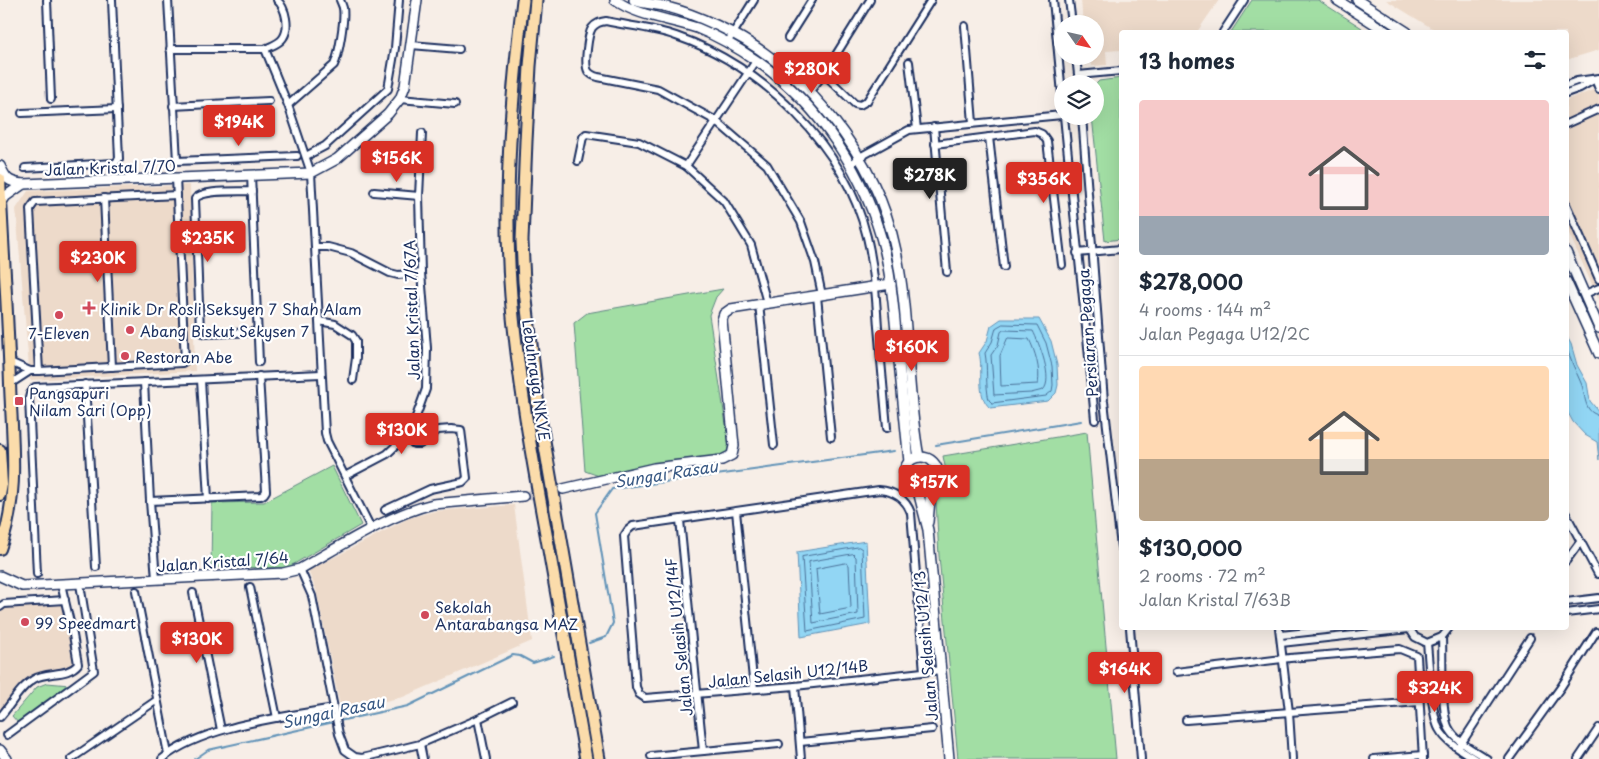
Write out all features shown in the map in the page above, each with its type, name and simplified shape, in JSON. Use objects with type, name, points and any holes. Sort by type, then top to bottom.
[{"type":"highway","name":"Lebuhraya NKVE","points":[[523,0],[517,48],[512,121],[508,241],[511,295],[524,407],[586,759]]},
{"type":"highway","name":"Lebuhraya NKVE","points":[[536,0],[526,141],[522,241],[524,282],[538,406],[599,759]]},
{"type":"main road","points":[[0,179],[10,362],[14,484],[7,531],[0,550]]},
{"type":"main road","points":[[0,316],[3,244]]},
{"type":"main road","points":[[0,450],[2,484],[0,495]]},
{"type":"street","points":[[47,0],[51,99]]},
{"type":"street","points":[[25,168],[115,163],[119,160],[112,0]]},
{"type":"street","points":[[168,0],[175,158],[177,161],[297,156]]},
{"type":"street","points":[[170,49],[265,49],[276,44],[283,38],[286,30],[286,15],[280,2],[277,0]]},
{"type":"street","points":[[288,105],[334,65],[341,37],[343,7],[340,0]]},
{"type":"street","points":[[306,156],[325,146],[388,89],[400,0]]},
{"type":"street","name":"Jalan Kristal 7/70","points":[[23,184],[312,173],[337,159],[388,114],[400,99],[405,86],[417,0]]},
{"type":"street","points":[[615,0],[633,10],[697,29],[727,43],[756,61],[812,111],[851,164],[878,226],[891,284],[909,462],[905,477],[909,486],[918,491],[931,488],[938,479],[937,468],[930,460],[920,457],[909,462]]},
{"type":"street","points":[[634,0],[676,10],[701,19],[733,33],[769,56],[809,92],[833,119],[860,157],[888,222],[896,251],[915,433],[920,457]]},
{"type":"street","points":[[727,43],[754,0]]},
{"type":"street","points":[[788,38],[812,0]]},
{"type":"street","points":[[809,92],[824,74],[870,0]]},
{"type":"street","points":[[824,74],[856,104],[860,105],[867,101],[932,0]]},
{"type":"street","points":[[1053,0],[1060,75]]},
{"type":"street","points":[[1069,0],[1071,15]]},
{"type":"street","points":[[1224,30],[1244,0]]},
{"type":"street","points":[[1337,0],[1365,22],[1383,30]]},
{"type":"street","points":[[1357,0],[1404,30]]},
{"type":"street","points":[[831,437],[815,262],[801,222],[767,165],[716,121],[658,89],[594,76],[586,66],[587,47],[593,26],[597,23],[606,21],[676,36],[719,55],[748,73],[780,99],[812,130],[836,166],[854,199],[866,235],[875,287],[887,428]]},
{"type":"street","points":[[965,26],[973,123]]},
{"type":"street","points":[[410,45],[459,49]]},
{"type":"street","points":[[265,49],[288,105],[312,173],[325,433],[327,441],[372,530]]},
{"type":"street","points":[[686,166],[756,61]]},
{"type":"street","points":[[910,62],[917,129]]},
{"type":"street","points":[[1077,65],[1078,75],[1119,71]]},
{"type":"street","points":[[1569,83],[1597,79]]},
{"type":"street","points":[[1597,79],[1599,89]]},
{"type":"street","points":[[1569,92],[1597,79]]},
{"type":"street","points":[[400,99],[455,104]]},
{"type":"street","points":[[173,106],[269,101]]},
{"type":"street","points":[[22,113],[117,109]]},
{"type":"street","points":[[1569,123],[1599,109]]},
{"type":"street","points":[[851,164],[909,130],[1054,116]]},
{"type":"street","name":"Persiaran Pegaga","points":[[1064,125],[1090,358],[1094,420]]},
{"type":"street","name":"Persiaran Pegaga","points":[[1083,125],[1104,402],[1119,530]]},
{"type":"street","points":[[934,127],[946,272]]},
{"type":"street","points":[[935,144],[1034,131],[1042,134],[1047,141],[1062,264]]},
{"type":"street","name":"Jalan Kristal 7/67A","points":[[345,476],[387,454],[405,437],[412,428],[426,389],[427,348],[419,196],[422,133]]},
{"type":"street","points":[[578,161],[583,137],[586,134],[640,142],[686,166],[724,201],[750,245],[763,304],[774,445]]},
{"type":"street","points":[[989,137],[1004,267]]},
{"type":"street","points":[[0,166],[6,178],[23,184]]},
{"type":"street","points":[[251,175],[259,362]]},
{"type":"street","points":[[10,362],[30,371],[39,371],[182,363],[184,361],[176,178]]},
{"type":"street","points":[[1,204],[6,196],[23,184]]},
{"type":"street","points":[[252,191],[206,193],[198,195],[194,199],[200,330],[205,334],[258,332]]},
{"type":"street","points":[[374,192],[419,196]]},
{"type":"street","points":[[39,371],[30,209],[35,202],[177,195]]},
{"type":"street","points":[[104,198],[112,367]]},
{"type":"street","points":[[1569,211],[1599,278]]},
{"type":"street","points":[[316,247],[328,247],[351,253],[390,273],[398,275],[422,273]]},
{"type":"street","points":[[1077,253],[1119,249]]},
{"type":"street","points":[[1569,259],[1599,328]]},
{"type":"street","points":[[563,489],[654,468],[722,460],[732,455],[734,446],[722,320],[724,314],[731,309],[891,284]]},
{"type":"street","points":[[1569,288],[1599,354]]},
{"type":"street","points":[[1585,294],[1599,288]]},
{"type":"street","points":[[319,321],[335,324],[352,335],[356,341],[356,369],[353,380]]},
{"type":"street","points":[[10,384],[30,371]]},
{"type":"street","points":[[37,574],[29,398],[32,390],[40,386],[321,374]]},
{"type":"street","points":[[150,501],[260,496],[264,494],[266,491],[259,376]]},
{"type":"street","points":[[201,380],[208,499]]},
{"type":"street","points":[[144,382],[156,579]]},
{"type":"street","points":[[85,384],[96,567]]},
{"type":"street","points":[[412,428],[421,438],[420,444]]},
{"type":"street","points":[[384,510],[430,489],[463,482],[467,478],[461,430],[438,430],[420,444],[414,444],[405,437]]},
{"type":"street","name":"Jalan Selasih U12/13","points":[[928,530],[931,488]]},
{"type":"street","points":[[680,520],[769,505],[879,490],[894,493],[905,502],[911,513],[924,672]]},
{"type":"street","name":"Jalan Selasih U12/13","points":[[918,491],[928,530],[950,759]]},
{"type":"street","name":"Jalan Kristal 7/64","points":[[0,576],[22,586],[283,573],[300,568],[402,514],[434,504],[523,496]]},
{"type":"street","points":[[736,510],[754,689]]},
{"type":"street","name":"Jalan Selasih U12/14B","points":[[680,520],[633,526],[626,532],[623,538],[636,687],[639,694],[649,698],[795,686],[941,670]]},
{"type":"street","name":"Jalan Selasih U12/14F","points":[[680,520],[703,751]]},
{"type":"street","points":[[1569,520],[1598,574]]},
{"type":"street","points":[[1569,558],[1580,542]]},
{"type":"street","points":[[300,568],[312,596],[339,734],[344,750],[355,757],[362,758],[420,744],[512,702]]},
{"type":"street","points":[[1,715],[26,685],[36,677],[71,670],[78,664],[61,584]]},
{"type":"street","points":[[8,736],[94,671],[80,584]]},
{"type":"street","points":[[250,587],[277,718]]},
{"type":"street","points":[[136,591],[168,754]]},
{"type":"street","points":[[193,593],[221,730]]},
{"type":"street","points":[[1569,602],[1599,598]]},
{"type":"street","points":[[0,607],[4,604],[65,600]]},
{"type":"street","points":[[1569,612],[1599,609]]},
{"type":"street","points":[[1130,630],[1141,759]]},
{"type":"street","points":[[1292,759],[1280,631],[1301,630]]},
{"type":"street","points":[[1281,643],[1392,630]]},
{"type":"street","points":[[1410,630],[1415,637],[1427,643],[1442,637],[1447,630]]},
{"type":"street","points":[[1509,759],[1561,687],[1596,632]]},
{"type":"street","points":[[1442,637],[1446,719],[1449,730],[1460,745],[1475,759]]},
{"type":"street","points":[[1460,745],[1530,638]]},
{"type":"street","points":[[1427,643],[1436,723],[1444,736],[1487,759]]},
{"type":"street","points":[[1176,672],[1283,659],[1400,648],[1417,656],[1423,757],[1374,759]]},
{"type":"street","points":[[795,686],[802,759]]},
{"type":"street","points":[[71,759],[157,700]]},
{"type":"street","points":[[1186,720],[1419,702]]},
{"type":"street","points":[[162,759],[200,738],[221,730],[277,718],[335,711]]},
{"type":"street","points":[[478,719],[486,759]]},
{"type":"street","points":[[1578,759],[1599,728]]},
{"type":"street","points":[[800,742],[932,729]]},
{"type":"street","points":[[420,744],[423,759]]},
{"type":"street","points":[[651,756],[779,744]]},
{"type":"street","points":[[0,750],[7,759]]},
{"type":"shaded area","points":[[1081,0],[1219,0],[1198,30],[1119,30],[1119,50],[1106,51],[1107,65],[1092,66],[1104,65],[1104,15],[1082,15]]},
{"type":"shaded area","points":[[1386,0],[1599,0],[1599,50],[1569,59],[1569,30],[1435,30]]},
{"type":"shaded area","points":[[1599,88],[1599,300],[1569,234],[1569,99]]},
{"type":"shaded area","points":[[190,185],[195,371],[30,380],[16,209],[28,191]]},
{"type":"shaded area","name":"Sekolah Antarabangsa MAZ","points":[[514,505],[532,641],[403,697],[341,711],[316,589],[308,571],[409,518],[435,511]]},
{"type":"shaded area","points":[[64,603],[75,663],[70,668],[35,675],[2,711],[0,708],[0,609],[4,607]]},
{"type":"green space","points":[[1252,0],[1318,0],[1362,28],[1360,30],[1232,30]]},
{"type":"green space","points":[[1119,78],[1119,239],[1105,241],[1093,125],[1104,125],[1104,80]]},
{"type":"green space","points":[[723,289],[716,297],[709,315],[729,444],[727,452],[721,456],[651,464],[599,476],[585,471],[574,323],[587,313]]},
{"type":"green space","points":[[1087,432],[1116,759],[958,759],[939,556],[936,502],[949,486],[943,456]]},
{"type":"green space","points":[[332,466],[361,525],[287,568],[211,567],[212,503],[264,502]]},
{"type":"green space","points":[[47,683],[70,685],[19,724],[12,716],[37,687]]},
{"type":"water","points":[[1001,319],[1039,319],[1051,341],[1057,365],[1058,385],[1056,393],[1048,401],[990,408],[985,402],[981,389],[979,353],[987,341],[991,326]]},
{"type":"water","points":[[1569,340],[1577,365],[1587,383],[1590,401],[1599,412],[1599,460],[1597,442],[1585,435],[1569,415]]},
{"type":"water","points":[[866,541],[870,624],[801,637],[797,552]]},
{"type":"waterway","name":"Sungai Rasau","points":[[936,445],[1081,421]]},
{"type":"waterway","name":"Sungai Rasau","points":[[589,643],[606,637],[613,623],[595,513],[612,489],[894,451]]},
{"type":"waterway","name":"Sungai Rasau","points":[[339,721],[408,706],[513,655],[520,656],[533,663],[554,656]]},
{"type":"waterway","name":"Sungai Rasau","points":[[195,759],[208,750],[334,722]]},
{"type":"tunnel","points":[[523,496],[558,490]]},
{"type":"place","name":"Klinik Dr Rosli Seksyen 7 Shah Alam","points":[[89,308]]},
{"type":"place","name":"7-Eleven","points":[[59,315]]},
{"type":"place","name":"Abang Biskut Sekysen 7","points":[[130,330]]},
{"type":"place","name":"Restoran Abe","points":[[125,356]]},
{"type":"place","name":"Pangsapuri Nilam Sari (Opp)","points":[[19,401]]},
{"type":"place","name":"Sekolah Antarabangsa MAZ","points":[[425,615]]},
{"type":"place","name":"99 Speedmart","points":[[25,622]]}]
